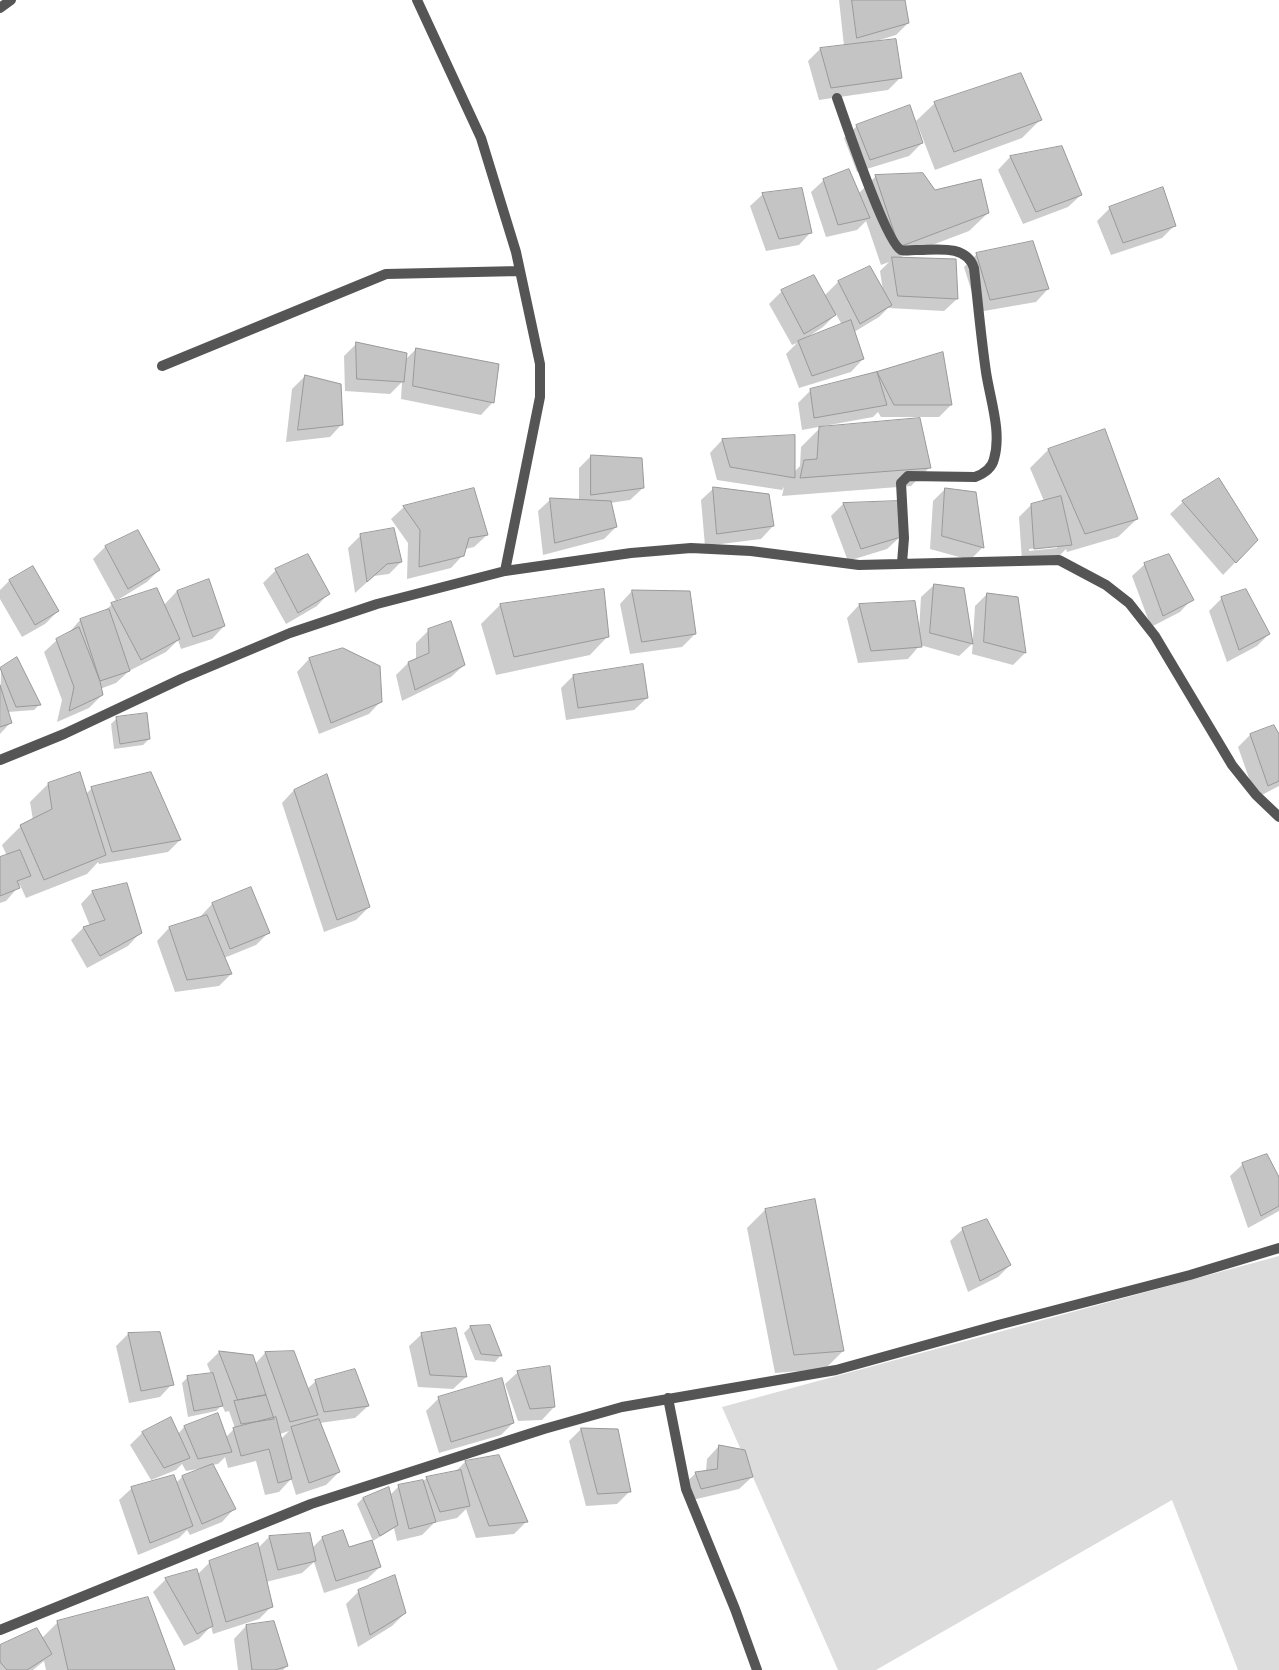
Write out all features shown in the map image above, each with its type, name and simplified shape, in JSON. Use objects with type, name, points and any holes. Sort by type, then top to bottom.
[{"type":"street","points":[[0,8],[11,0]]},
{"type":"street","points":[[417,0],[480,138],[516,252],[540,364],[540,397],[505,571]]},
{"type":"street","points":[[837,98],[864,173],[894,244],[901,250],[949,250],[960,252],[967,256],[972,262],[974,268],[986,371],[996,431],[996,450],[994,461],[983,474],[975,477],[908,476],[904,479],[901,483],[904,538],[902,562]]},
{"type":"street","points":[[162,366],[386,274],[520,271]]},
{"type":"street","points":[[0,760],[64,734],[183,678],[290,633],[377,604],[505,571],[631,553],[691,548],[751,550],[860,565],[902,562],[1059,560],[1106,585],[1129,603],[1155,636],[1232,765],[1256,795],[1279,816]]},
{"type":"street","points":[[0,1630],[311,1504],[544,1429],[622,1407],[836,1370],[998,1325],[1190,1275],[1279,1248]]},
{"type":"street","points":[[668,1398],[686,1489],[735,1609],[757,1670]]},
{"type":"shaded area","points":[[1279,1256],[1279,1670],[1238,1670],[1172,1500],[876,1670],[838,1670],[722,1407]]},
{"type":"building","points":[[852,0],[905,0],[909,23],[857,38]]},
{"type":"building","points":[[896,39],[902,78],[831,88],[820,48]]},
{"type":"building","points":[[1021,73],[1042,120],[954,152],[934,102]]},
{"type":"building","points":[[910,105],[923,143],[870,160],[856,125]]},
{"type":"building","points":[[1062,146],[1082,195],[1036,212],[1010,156]]},
{"type":"building","points":[[849,169],[870,218],[838,225],[823,179]]},
{"type":"building","points":[[923,173],[935,190],[981,179],[989,213],[899,247],[875,175]]},
{"type":"building","points":[[1163,187],[1176,226],[1123,243],[1109,207]]},
{"type":"building","points":[[802,188],[812,233],[779,239],[762,193]]},
{"type":"building","points":[[1033,241],[1049,289],[990,300],[976,253]]},
{"type":"building","points":[[892,257],[956,259],[958,299],[898,296]]},
{"type":"building","points":[[870,266],[892,305],[860,324],[838,281]]},
{"type":"building","points":[[814,275],[836,315],[804,334],[781,290]]},
{"type":"building","points":[[851,320],[864,359],[812,376],[798,341]]},
{"type":"building","points":[[356,342],[407,353],[404,382],[357,379]]},
{"type":"building","points":[[416,348],[499,364],[494,403],[413,386]]},
{"type":"building","points":[[943,352],[952,405],[894,405],[877,372]]},
{"type":"building","points":[[877,372],[887,405],[814,418],[810,389]]},
{"type":"building","points":[[305,375],[341,384],[343,425],[298,430]]},
{"type":"building","points":[[920,418],[931,468],[800,478],[804,460],[817,459],[819,427]]},
{"type":"building","points":[[1105,429],[1138,519],[1085,534],[1048,449]]},
{"type":"building","points":[[795,435],[795,478],[730,467],[722,439]]},
{"type":"building","points":[[591,455],[642,458],[644,488],[591,495]]},
{"type":"building","points":[[1219,478],[1258,540],[1236,563],[1182,501]]},
{"type":"building","points":[[713,487],[769,494],[774,526],[717,534]]},
{"type":"building","points":[[474,488],[488,535],[469,538],[464,556],[419,567],[420,530],[403,506]]},
{"type":"building","points":[[945,488],[976,492],[984,548],[942,536]]},
{"type":"building","points":[[1061,496],[1072,545],[1034,549],[1031,504]]},
{"type":"building","points":[[550,498],[611,501],[617,527],[555,543]]},
{"type":"building","points":[[899,501],[901,537],[861,549],[843,503]]},
{"type":"building","points":[[394,528],[402,562],[387,564],[367,582],[360,534]]},
{"type":"building","points":[[138,530],[160,570],[128,589],[105,546]]},
{"type":"building","points":[[308,554],[330,594],[298,613],[275,569]]},
{"type":"building","points":[[1169,554],[1194,600],[1163,616],[1144,563]]},
{"type":"building","points":[[33,566],[59,611],[35,625],[9,580]]},
{"type":"building","points":[[209,579],[225,626],[193,637],[177,591]]},
{"type":"building","points":[[934,584],[964,588],[973,644],[930,633]]},
{"type":"building","points":[[157,588],[180,639],[141,660],[111,603]]},
{"type":"building","points":[[604,589],[609,637],[514,657],[500,604]]},
{"type":"building","points":[[1246,589],[1270,634],[1239,650],[1221,597]]},
{"type":"building","points":[[632,590],[690,591],[696,634],[642,642]]},
{"type":"building","points":[[987,593],[1018,597],[1026,653],[984,642]]},
{"type":"building","points":[[915,601],[922,647],[871,651],[859,604]]},
{"type":"building","points":[[109,609],[130,671],[100,681],[80,619]]},
{"type":"building","points":[[451,621],[465,665],[415,690],[408,662],[429,653],[428,629]]},
{"type":"building","points":[[79,627],[100,681],[103,695],[69,711],[74,687],[56,639]]},
{"type":"building","points":[[343,648],[380,666],[382,702],[331,723],[309,658]]},
{"type":"building","points":[[17,657],[41,705],[16,707],[0,668]]},
{"type":"building","points":[[643,664],[648,698],[578,708],[573,675]]},
{"type":"building","points":[[0,685],[12,723],[0,727]]},
{"type":"building","points":[[147,713],[150,739],[120,744],[116,717]]},
{"type":"building","points":[[1274,725],[1279,734],[1279,781],[1268,786],[1250,734]]},
{"type":"building","points":[[80,772],[106,855],[44,880],[20,825],[52,809],[48,783]]},
{"type":"building","points":[[151,772],[181,840],[112,852],[91,787]]},
{"type":"building","points":[[327,774],[370,907],[337,920],[294,790]]},
{"type":"building","points":[[20,850],[31,876],[17,881],[20,888],[0,896],[0,857]]},
{"type":"building","points":[[127,883],[142,933],[100,956],[83,927],[105,920],[92,891]]},
{"type":"building","points":[[251,887],[270,933],[230,949],[212,903]]},
{"type":"building","points":[[207,915],[232,974],[187,980],[169,927]]},
{"type":"building","points":[[1267,1154],[1279,1177],[1279,1206],[1261,1216],[1242,1163]]},
{"type":"building","points":[[815,1199],[844,1351],[794,1355],[765,1209]]},
{"type":"building","points":[[987,1219],[1011,1265],[980,1281],[962,1228]]},
{"type":"building","points":[[490,1325],[502,1356],[481,1354],[470,1326]]},
{"type":"building","points":[[456,1328],[467,1377],[430,1375],[421,1333]]},
{"type":"building","points":[[160,1332],[174,1385],[141,1391],[128,1333]]},
{"type":"building","points":[[219,1351],[253,1355],[266,1395],[238,1400]]},
{"type":"building","points":[[294,1351],[318,1415],[290,1422],[265,1352]]},
{"type":"building","points":[[550,1366],[555,1407],[530,1409],[517,1371]]},
{"type":"building","points":[[355,1369],[369,1406],[324,1412],[315,1380]]},
{"type":"building","points":[[213,1373],[223,1406],[194,1411],[187,1376]]},
{"type":"building","points":[[502,1378],[514,1423],[451,1442],[438,1397]]},
{"type":"building","points":[[266,1395],[274,1419],[241,1424],[234,1401]]},
{"type":"building","points":[[218,1413],[232,1452],[198,1459],[184,1426]]},
{"type":"building","points":[[171,1417],[190,1458],[164,1468],[142,1432]]},
{"type":"building","points":[[276,1417],[292,1479],[278,1483],[269,1449],[241,1456],[233,1428]]},
{"type":"building","points":[[319,1419],[340,1472],[309,1483],[291,1427]]},
{"type":"building","points":[[581,1428],[618,1429],[631,1492],[598,1494]]},
{"type":"building","points":[[719,1445],[745,1450],[753,1477],[701,1489],[695,1472],[717,1469]]},
{"type":"building","points":[[499,1455],[528,1522],[489,1526],[465,1461]]},
{"type":"building","points":[[213,1464],[236,1509],[202,1524],[182,1476]]},
{"type":"building","points":[[461,1470],[470,1506],[440,1512],[426,1477]]},
{"type":"building","points":[[174,1475],[193,1526],[150,1543],[131,1487]]},
{"type":"building","points":[[423,1480],[436,1522],[409,1529],[398,1485]]},
{"type":"building","points":[[389,1487],[398,1525],[380,1536],[363,1498]]},
{"type":"building","points":[[343,1530],[349,1547],[372,1540],[381,1567],[336,1581],[322,1537]]},
{"type":"building","points":[[310,1533],[316,1561],[278,1570],[269,1536]]},
{"type":"building","points":[[258,1543],[273,1607],[226,1622],[209,1561]]},
{"type":"building","points":[[197,1569],[213,1626],[197,1634],[165,1578]]},
{"type":"building","points":[[395,1575],[406,1613],[370,1635],[358,1590]]},
{"type":"building","points":[[148,1597],[175,1670],[68,1670],[57,1621]]},
{"type":"building","points":[[274,1621],[288,1666],[275,1670],[252,1670],[246,1625]]},
{"type":"building","points":[[37,1628],[52,1654],[27,1670],[7,1670],[0,1662],[0,1645]]}]
